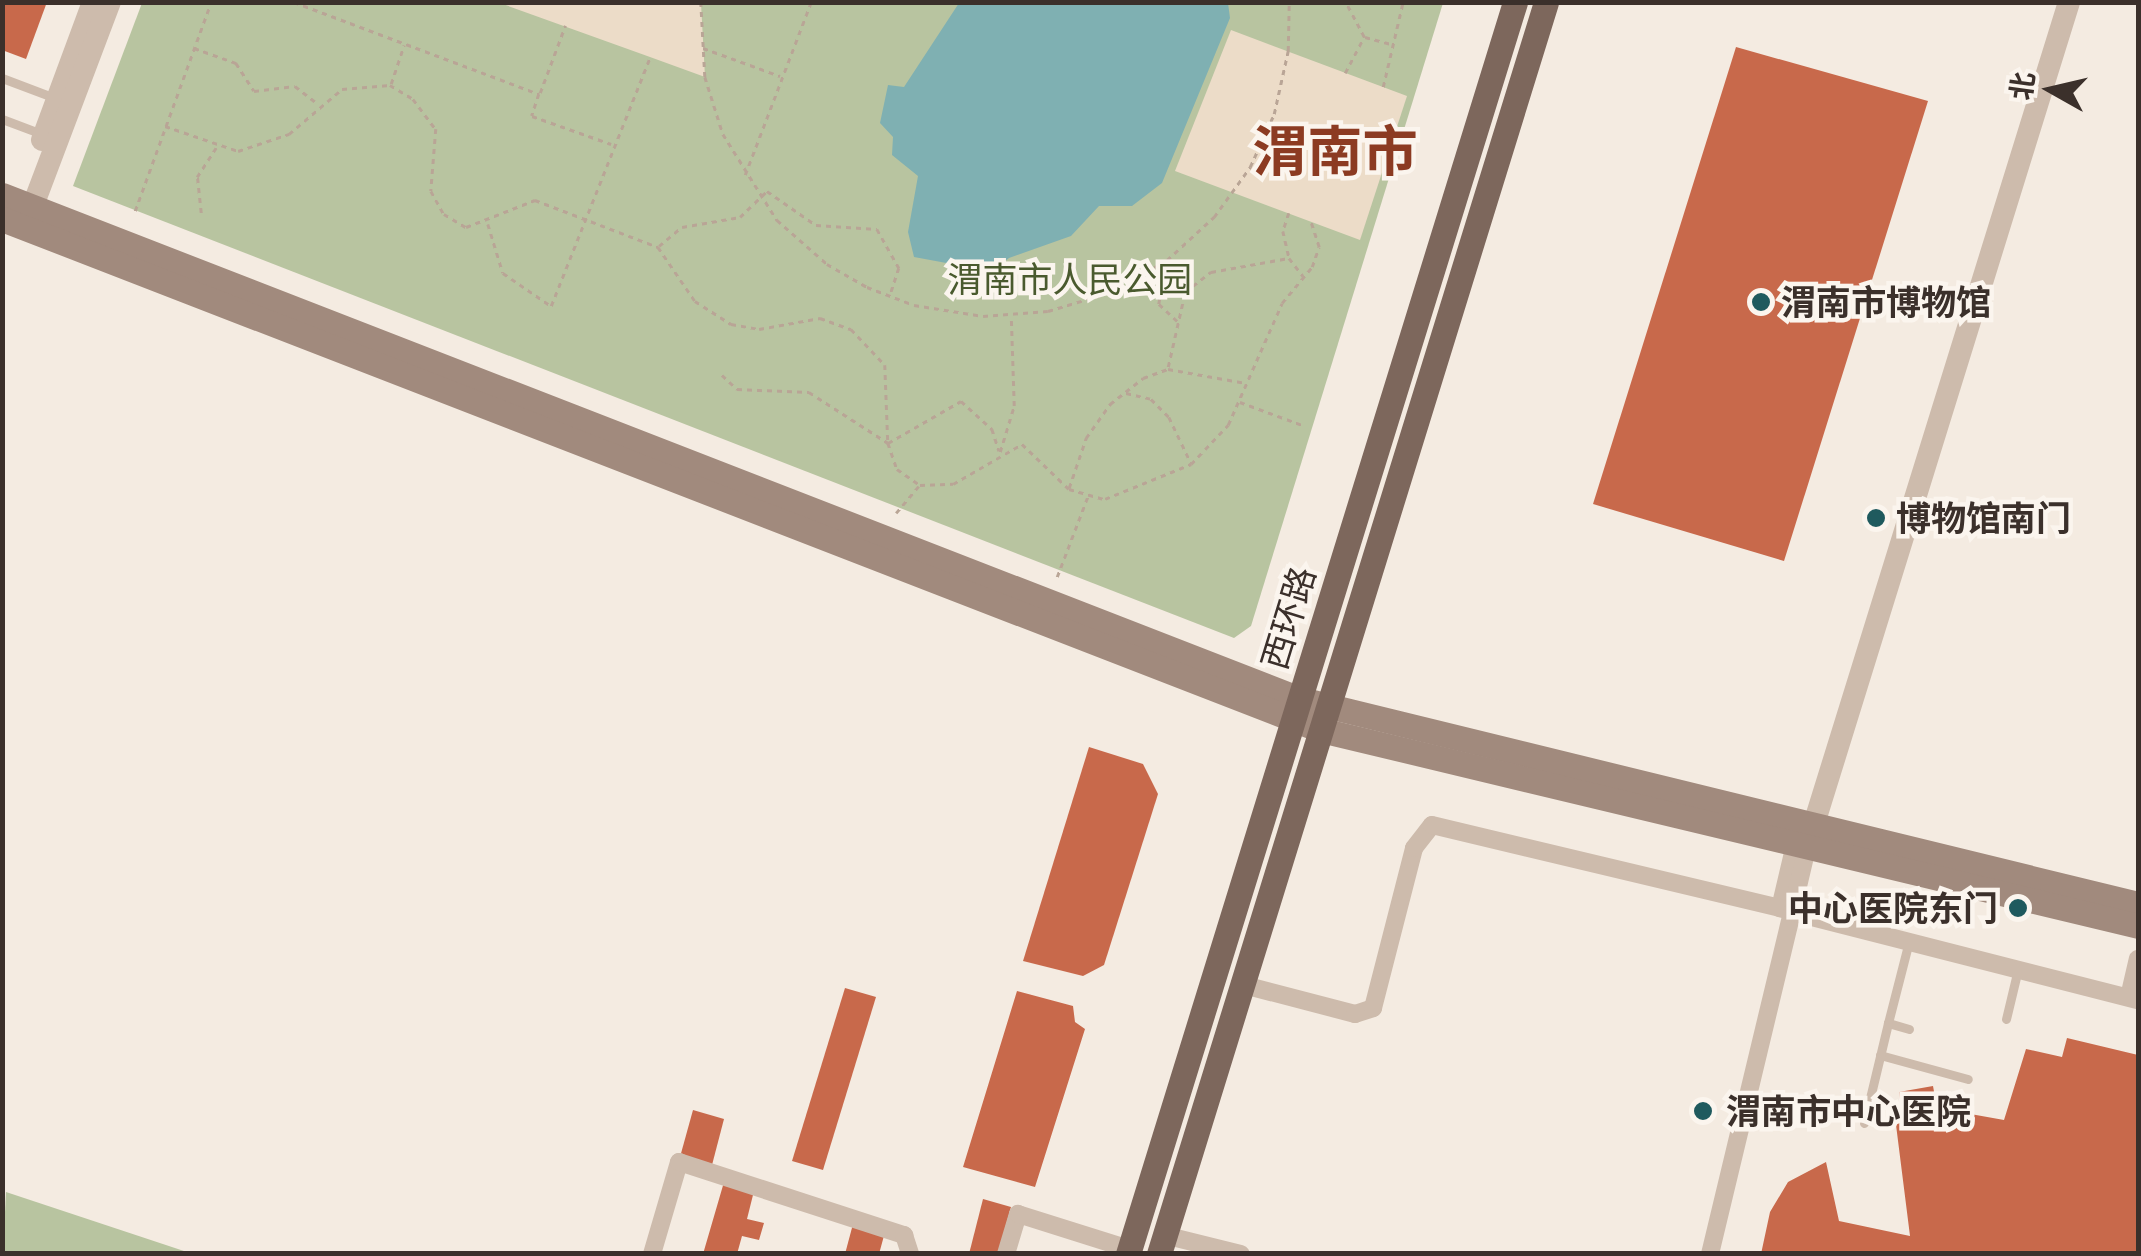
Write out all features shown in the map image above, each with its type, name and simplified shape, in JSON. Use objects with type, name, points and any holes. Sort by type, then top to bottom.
[{"type":"main road","name":"西环路","points":[[1129,1251],[1516,2]]},
{"type":"main road","name":"西环路","points":[[1162,1244],[1546,2]]},
{"type":"main road","points":[[15,212],[1325,719],[1805,832],[2138,904]]},
{"type":"main road","points":[[1805,832],[2138,926]]},
{"type":"street","points":[[15,212],[51,138],[93,2]]},
{"type":"street","points":[[64,101],[110,2]]},
{"type":"street","points":[[1710,1254],[1805,832],[2054,2]]},
{"type":"street","points":[[1805,832],[2069,2]]},
{"type":"street","points":[[1240,984],[1355,1014],[1373,1008],[1414,848],[1432,826],[2134,998],[2138,959]]},
{"type":"street","points":[[658,1252],[679,1162],[904,1235],[910,1254]]},
{"type":"street","points":[[1006,1254],[1018,1214],[1129,1251]]},
{"type":"street","points":[[1162,1244],[1241,1254]]},
{"type":"lane","points":[[2,78],[64,101]]},
{"type":"lane","points":[[2,119],[51,138]]},
{"type":"lane","points":[[1864,1123],[1908,941]]},
{"type":"lane","points":[[2006,1019],[2018,969]]},
{"type":"lane","points":[[1888,1023],[1908,1029]]},
{"type":"lane","points":[[1880,1055],[1968,1078]]},
{"type":"path","points":[[134,211],[212,2]]},
{"type":"path","points":[[294,2],[539,94]]},
{"type":"path","points":[[700,2],[710,97],[744,177],[760,199],[828,264],[890,297],[960,314],[1011,316],[1076,304],[1167,260],[1228,200],[1266,136],[1282,84],[1289,2]]},
{"type":"path","points":[[744,177],[811,2]]},
{"type":"path","points":[[1345,2],[1364,37],[1394,45]]},
{"type":"path","points":[[1382,87],[1403,2]]},
{"type":"path","points":[[565,26],[532,116],[613,144]]},
{"type":"path","points":[[1345,73],[1364,37]]},
{"type":"path","points":[[390,85],[404,43]]},
{"type":"path","points":[[194,48],[236,63],[254,91],[294,86],[318,105]]},
{"type":"path","points":[[702,48],[782,77]]},
{"type":"path","points":[[487,223],[502,274],[550,306],[650,57]]},
{"type":"path","points":[[165,126],[216,148],[264,146],[289,134],[342,88],[390,85],[413,99],[436,129],[431,191],[444,214],[466,226],[487,223],[535,200],[658,247],[696,300],[731,324],[759,329],[820,318],[851,328],[890,378],[888,443],[897,469],[920,485],[953,484],[1022,444],[1069,489],[1105,499],[1191,464],[1228,424],[1282,303],[1304,277],[1320,247],[1311,222]]},
{"type":"path","points":[[201,214],[197,176],[216,148]]},
{"type":"path","points":[[658,247],[682,227],[740,218],[767,191],[816,225],[878,229],[898,268],[890,297]]},
{"type":"path","points":[[1288,213],[1283,230],[1289,258],[1304,277]]},
{"type":"path","points":[[1168,369],[1185,292],[1211,272],[1289,258]]},
{"type":"path","points":[[1167,260],[1158,304],[1164,316],[1178,322]]},
{"type":"path","points":[[1000,454],[1014,406],[1011,316]]},
{"type":"path","points":[[1069,489],[1086,438],[1124,392],[1168,369],[1246,383]]},
{"type":"path","points":[[722,375],[737,389],[809,392],[888,443]]},
{"type":"path","points":[[1124,392],[1151,399],[1169,417],[1191,464]]},
{"type":"path","points":[[888,443],[961,401],[992,429],[1000,454]]},
{"type":"path","points":[[1238,402],[1306,426]]},
{"type":"path","points":[[896,513],[920,485]]},
{"type":"path","points":[[1057,577],[1088,494]]},
{"type":"green space","name":"渭南市人民公园","points":[[142,3],[1443,3],[1251,626],[1234,638],[73,186]]},
{"type":"green space","points":[[6,1192],[190,1253],[3,1253]]},
{"type":"shaded area","points":[[500,3],[701,3],[705,77],[650,57]]},
{"type":"shaded area","points":[[1231,30],[1407,96],[1360,240],[1175,171]]},
{"type":"water","points":[[959,3],[1228,3],[1230,18],[1162,183],[1132,206],[1099,206],[1071,236],[1009,258],[984,278],[968,267],[914,257],[908,232],[918,176],[892,155],[893,137],[880,123],[888,85],[904,87]]},
{"type":"building","points":[[2,2],[47,2],[26,59],[2,50]]},
{"type":"building","name":"渭南市博物馆","points":[[1736,47],[1928,101],[1784,561],[1593,504]]},
{"type":"building","points":[[1089,747],[1143,764],[1158,794],[1104,965],[1083,976],[1023,961]]},
{"type":"building","points":[[845,988],[876,997],[823,1170],[792,1161]]},
{"type":"building","points":[[1017,991],[1073,1006],[1075,1022],[1085,1029],[1035,1187],[963,1167]]},
{"type":"building","points":[[2067,1038],[2138,1055],[2138,1254],[1761,1254],[1770,1212],[1788,1182],[1826,1162],[1839,1221],[1910,1236],[1894,1109],[1901,1107],[1899,1092],[1933,1086],[1937,1108],[2004,1120],[2026,1049],[2062,1057]]},
{"type":"building","points":[[693,1110],[724,1119],[712,1165],[680,1157]]},
{"type":"building","points":[[724,1182],[754,1191],[747,1219],[764,1223],[759,1240],[742,1236],[737,1254],[703,1254]]},
{"type":"building","points":[[983,1199],[1011,1207],[998,1254],[969,1254]]},
{"type":"building","points":[[853,1224],[885,1232],[879,1254],[845,1254]]},
{"type":"place","name":"渭南市博物馆","points":[[1761,302]]},
{"type":"place","name":"博物馆南门","points":[[1876,518]]},
{"type":"place","name":"中心医院东门","points":[[2018,908]]},
{"type":"place","name":"渭南市中心医院","points":[[1703,1111]]},
{"type":"district","name":"渭南市","points":[[1335,150]]}]
